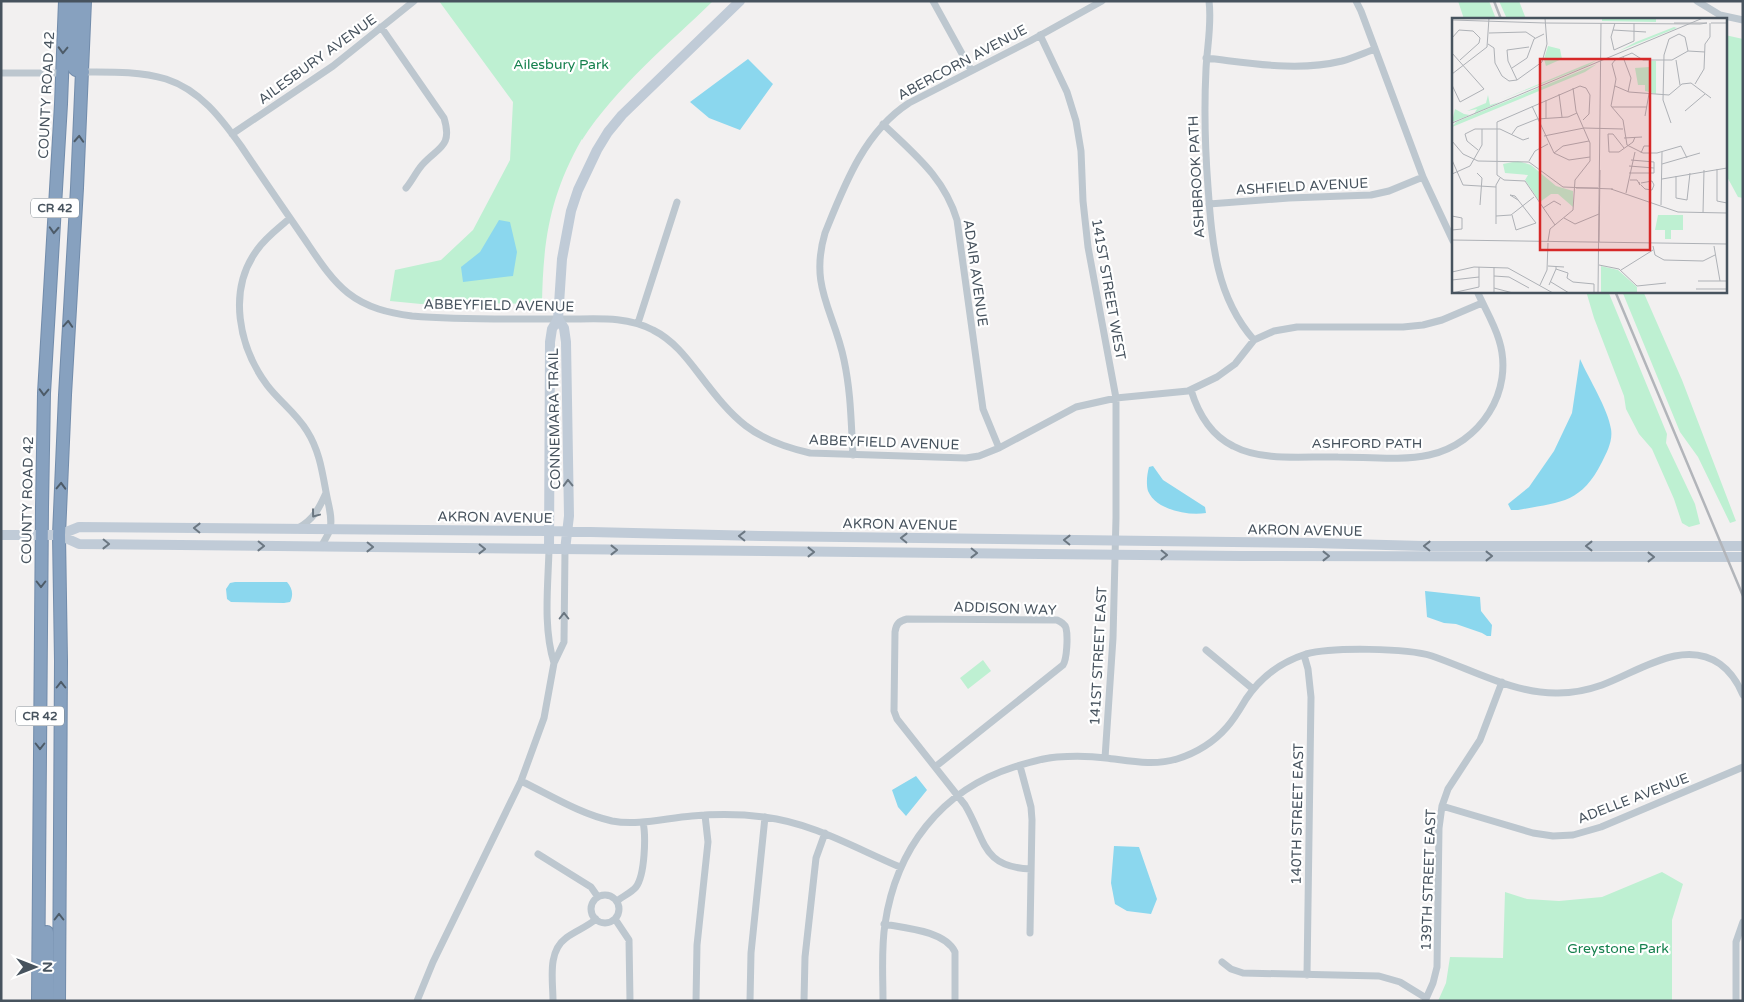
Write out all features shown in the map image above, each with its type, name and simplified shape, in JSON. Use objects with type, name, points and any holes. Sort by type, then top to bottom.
[{"type":"highway","name":"COUNTY ROAD 42","points":[[38,1001],[44,393],[65,1]]},
{"type":"highway","points":[[75,1],[74,68],[83,72],[85,1]]},
{"type":"highway","name":"CR 42","points":[[58,1001],[61,661],[60,535],[66,358],[83,72]]},
{"type":"highway","points":[[39,850],[46,877],[47,1001]]},
{"type":"street","name":"AILESBURY AVENUE","points":[[232,134],[333,66],[414,1]]},
{"type":"street","name":"CONNEMARA TRAIL","points":[[549,550],[548,531],[551,517],[550,342],[552,329],[558,320],[562,259],[571,212],[582,180],[608,132],[622,114],[740,1]]},
{"type":"street","points":[[933,1],[971,70]]},
{"type":"street","name":"ABERCORN AVENUE","points":[[853,455],[849,384],[839,339],[820,284],[818,267],[821,245],[863,150],[883,124],[899,109],[1102,1]]},
{"type":"street","name":"ASHBROOK PATH","points":[[1209,1],[1210,25],[1206,58],[1205,146],[1214,255],[1221,281],[1237,317],[1254,340]]},
{"type":"street","points":[[1356,1],[1423,177],[1452,239]]},
{"type":"street","points":[[1697,1],[1720,15],[1743,20]]},
{"type":"street","points":[[382,27],[444,118],[447,127],[444,145],[423,164],[406,188]]},
{"type":"street","name":"141ST STREET WEST","points":[[1040,35],[1067,92],[1076,121],[1081,151],[1083,201],[1088,247],[1116,398],[1115,555]]},
{"type":"street","points":[[1206,58],[1270,65],[1312,66],[1342,61],[1374,49]]},
{"type":"street","name":"ABBEYFIELD AVENUE","points":[[83,72],[130,73],[150,76],[166,80],[196,94],[232,134],[336,282],[362,302],[394,314],[430,318],[558,320],[611,318],[638,323],[653,329],[679,348],[721,404],[753,432],[790,448],[810,453],[966,458],[979,456],[999,448],[1076,407],[1116,398],[1191,390],[1226,371],[1254,340],[1274,331],[1289,327],[1403,327],[1423,325],[1442,320],[1482,303]]},
{"type":"street","points":[[1,73],[62,73]]},
{"type":"street","name":"ADAIR AVENUE","points":[[883,124],[931,170],[952,206],[957,220],[983,409],[999,448]]},
{"type":"street","name":"ASHFIELD AVENUE","points":[[1209,204],[1289,198],[1371,195],[1389,191],[1423,177]]},
{"type":"street","points":[[638,323],[676,202]]},
{"type":"street","points":[[290,218],[268,237],[249,265],[240,295],[241,323],[245,343],[256,370],[275,395],[302,423],[313,442],[322,464],[330,509],[330,529],[321,547]]},
{"type":"street","name":"ASHFORD PATH","points":[[1191,390],[1203,418],[1214,432],[1242,450],[1282,456],[1410,457],[1436,453],[1453,446],[1473,434],[1488,416],[1498,394],[1502,373],[1502,354],[1499,340],[1477,292]]},
{"type":"street","name":"CONNEMARA TRAIL","points":[[558,320],[564,328],[566,342],[568,532],[565,550]]},
{"type":"street","points":[[297,529],[314,517],[326,493]]},
{"type":"street","name":"AKRON AVENUE","points":[[1,535],[60,535],[79,527],[548,531],[751,536],[1423,546],[1743,546]]},
{"type":"street","name":"AKRON AVENUE","points":[[60,535],[79,544],[1115,555],[1743,557]]},
{"type":"street","points":[[549,550],[548,611],[550,648],[554,663]]},
{"type":"street","points":[[417,1001],[433,962],[521,781],[544,718],[554,663],[564,642],[565,550]]},
{"type":"street","name":"141ST STREET EAST","points":[[1105,758],[1112,667],[1115,555]]},
{"type":"street","name":"ADDISON WAY","points":[[935,767],[1063,665],[1066,661],[1066,628],[1063,622],[1057,620],[907,619],[901,620],[896,625],[895,632],[894,711],[897,719],[935,767],[958,796],[973,818],[979,835],[990,853],[1007,866],[1031,869]]},
{"type":"street","points":[[1206,650],[1254,689]]},
{"type":"street","points":[[883,1001],[884,924],[892,889],[900,867],[922,831],[937,814],[958,796],[980,782],[1020,766],[1047,758],[1105,758],[1151,763],[1172,760],[1189,754],[1207,745],[1223,731],[1234,719],[1254,689],[1276,668],[1304,655],[1332,650],[1409,652],[1434,657],[1502,682],[1538,692],[1558,693],[1579,691],[1599,686],[1673,656],[1695,655],[1710,658],[1723,666],[1733,676],[1743,695]]},
{"type":"street","name":"140TH STREET EAST","points":[[1304,655],[1311,697],[1307,975]]},
{"type":"street","name":"139TH STREET EAST","points":[[1426,999],[1437,967],[1439,828],[1442,806],[1453,780],[1473,754],[1480,740],[1502,682]]},
{"type":"street","points":[[1020,766],[1031,807],[1030,933]]},
{"type":"street","name":"ADELLE AVENUE","points":[[1442,806],[1533,833],[1553,836],[1572,835],[1601,827],[1743,768]]},
{"type":"street","points":[[521,781],[586,813],[613,821],[643,822],[731,814],[794,822],[825,833],[900,867]]},
{"type":"street","points":[[696,1001],[697,945],[708,842],[705,815]]},
{"type":"street","points":[[750,1001],[751,953],[765,817]]},
{"type":"street","points":[[617,901],[636,886],[640,878],[646,831],[643,822]]},
{"type":"street","points":[[804,1001],[805,957],[816,858],[825,833]]},
{"type":"street","points":[[538,854],[591,888],[598,897]]},
{"type":"street","points":[[608,895],[617,901],[619,910],[615,919],[605,923],[593,916],[592,903],[598,897],[608,895]]},
{"type":"street","points":[[553,1001],[553,957],[558,945],[596,919]]},
{"type":"street","points":[[615,919],[629,940],[630,1001]]},
{"type":"street","points":[[1736,1001],[1736,942],[1743,922]]},
{"type":"street","points":[[884,924],[922,931],[941,938],[952,946],[956,952],[955,1001]]},
{"type":"street","points":[[1222,962],[1231,969],[1243,973],[1386,977],[1400,982],[1426,999]]},
{"type":"green space","name":"Ailesbury Park","points":[[439,1],[713,1],[627,84],[582,139],[562,179],[550,218],[544,259],[542,304],[421,304],[390,301],[395,270],[441,260],[473,230],[510,160],[513,102]]},
{"type":"green space","points":[[1458,1],[1489,1],[1496,18],[1464,18]]},
{"type":"green space","points":[[1499,1],[1519,1],[1526,18],[1507,18]]},
{"type":"green space","points":[[1726,35],[1743,39],[1743,198],[1738,197],[1726,175]]},
{"type":"green space","points":[[1586,292],[1608,292],[1667,434],[1666,443],[1695,504],[1700,524],[1689,527],[1682,523],[1674,499],[1652,449],[1639,434],[1626,409],[1624,396],[1594,318]]},
{"type":"green space","points":[[1622,292],[1643,292],[1682,380],[1736,521],[1730,523],[1698,457],[1680,432]]},
{"type":"green space","points":[[983,660],[991,671],[968,689],[960,678]]},
{"type":"green space","name":"Greystone Park","points":[[1662,872],[1683,884],[1672,920],[1672,1001],[1438,1001],[1446,983],[1450,957],[1503,958],[1505,892],[1527,899],[1559,901],[1602,897]]},
{"type":"water","points":[[748,59],[773,84],[740,130],[709,118],[690,102]]},
{"type":"water","points":[[499,220],[510,222],[517,252],[513,276],[463,282],[461,267],[480,252]]},
{"type":"water","points":[[1580,359],[1609,421],[1611,438],[1606,454],[1594,476],[1577,494],[1568,499],[1546,505],[1511,510],[1508,504],[1529,487],[1554,451],[1572,413]]},
{"type":"water","points":[[1153,466],[1163,480],[1205,507],[1206,513],[1190,514],[1173,510],[1152,498],[1147,488],[1147,479],[1149,467]]},
{"type":"water","points":[[287,582],[292,591],[292,596],[290,602],[284,603],[231,602],[227,599],[226,589],[230,583]]},
{"type":"water","points":[[1425,591],[1480,597],[1481,611],[1492,625],[1491,636],[1456,624],[1444,623],[1427,617]]},
{"type":"water","points":[[916,776],[927,790],[906,816],[898,807],[892,790]]},
{"type":"water","points":[[1114,846],[1139,847],[1157,899],[1151,914],[1127,911],[1115,904],[1111,883]]},
{"type":"railway","points":[[1494,1],[1501,18]]},
{"type":"railway","points":[[1615,292],[1743,596]]}]
